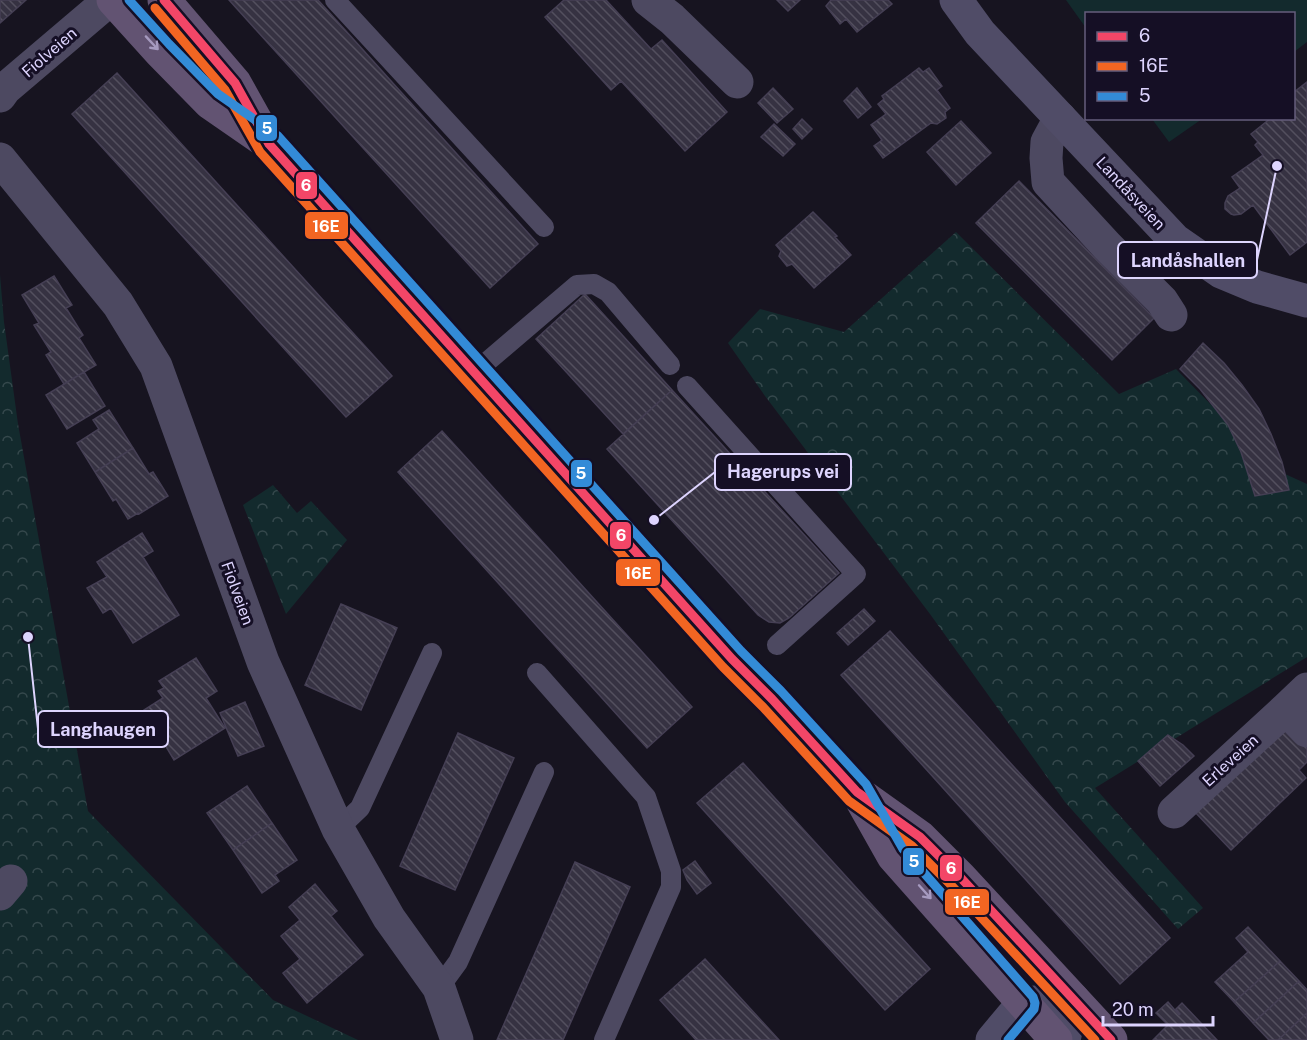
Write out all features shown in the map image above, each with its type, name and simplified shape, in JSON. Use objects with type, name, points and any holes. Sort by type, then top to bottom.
[{"type":"main road","points":[[164,0],[235,83],[269,144],[716,641],[857,792],[920,837],[1111,1040]]},
{"type":"main road","points":[[106,4],[210,103],[269,144]]},
{"type":"main road","points":[[857,792],[893,856],[1056,1040]]},
{"type":"street","points":[[648,0],[672,19],[736,82]]},
{"type":"street","name":"Landåsveien","points":[[956,0],[980,33],[1175,240],[1221,272],[1257,287],[1307,301]]},
{"type":"street","name":"Fiolveien","points":[[0,96],[5,89],[106,4]]},
{"type":"street","points":[[1060,118],[1047,142],[1048,182],[1162,301],[1171,315]]},
{"type":"street","name":"Fiolveien","points":[[0,159],[118,304],[156,366],[263,662],[338,829],[388,918],[439,988],[457,1040]]},
{"type":"street","name":"Erleveien","points":[[1174,812],[1300,709]]},
{"type":"street","points":[[992,1040],[1023,1002],[1073,999],[1064,1040]]},
{"type":"lane","points":[[335,0],[544,227]]},
{"type":"lane","points":[[475,372],[577,285],[594,284],[608,292],[670,365]]},
{"type":"lane","points":[[687,386],[856,574],[777,645]]},
{"type":"lane","points":[[338,829],[360,808],[432,653]]},
{"type":"lane","points":[[537,673],[646,796],[671,871],[671,886],[604,1040]]},
{"type":"lane","points":[[439,988],[459,962],[544,772]]},
{"type":"green space","points":[[1066,0],[1307,0],[1307,42],[1295,51],[1295,12],[1085,12],[1085,27]]},
{"type":"green space","points":[[1153,120],[1201,120],[1169,142]]},
{"type":"green space","points":[[956,232],[1119,394],[1176,369],[1274,469],[1307,484],[1307,657],[1095,788],[1203,908],[1178,929],[1065,802],[930,614],[765,396],[728,343],[760,309],[844,332]]},
{"type":"green space","points":[[0,275],[18,424],[88,811],[273,1000],[358,1040],[0,1040]]},
{"type":"green space","points":[[273,485],[297,513],[311,501],[347,540],[286,614],[243,505]]},
{"type":"building","points":[[0,0],[26,0],[0,23]]},
{"type":"building","points":[[229,0],[318,0],[538,244],[490,288]]},
{"type":"building","points":[[564,0],[606,0],[651,49],[662,40],[727,112],[685,151],[621,81],[611,90],[545,17]]},
{"type":"building","points":[[777,0],[800,0],[788,11]]},
{"type":"building","points":[[831,0],[888,0],[892,4],[857,32],[846,19],[840,24],[826,6]]},
{"type":"building","points":[[919,68],[923,72],[929,68],[942,86],[937,90],[950,108],[945,112],[946,118],[937,124],[931,123],[883,158],[874,146],[882,140],[871,125],[886,114],[878,104],[884,99],[882,96]]},
{"type":"building","points":[[117,73],[392,376],[346,417],[72,114]]},
{"type":"building","points":[[1307,82],[1307,242],[1290,255],[1253,205],[1241,214],[1234,215],[1225,209],[1225,203],[1228,196],[1240,188],[1232,177],[1263,155],[1255,145],[1258,142],[1251,134],[1268,120],[1295,120],[1295,91]]},
{"type":"building","points":[[773,88],[793,109],[777,123],[758,103]]},
{"type":"building","points":[[857,88],[871,107],[858,118],[844,101]]},
{"type":"building","points":[[802,119],[812,129],[802,139],[793,129]]},
{"type":"building","points":[[961,121],[991,153],[956,185],[927,152]]},
{"type":"building","points":[[774,124],[795,144],[783,156],[761,137]]},
{"type":"building","points":[[1019,181],[1154,318],[1112,360],[976,223]]},
{"type":"building","points":[[813,212],[837,236],[835,237],[851,255],[814,288],[792,264],[787,266],[779,256],[781,251],[776,245]]},
{"type":"building","points":[[54,276],[72,305],[66,308],[83,335],[79,338],[96,365],[64,384],[46,355],[51,352],[34,325],[39,323],[22,295]]},
{"type":"building","points":[[585,294],[672,390],[623,434],[536,339]]},
{"type":"building","points":[[1203,343],[1224,363],[1259,409],[1282,462],[1289,490],[1255,496],[1241,452],[1228,425],[1200,389],[1180,369]]},
{"type":"building","points":[[84,372],[105,406],[67,429],[46,395]]},
{"type":"building","points":[[672,390],[839,573],[789,618],[780,623],[769,622],[758,615],[607,449]]},
{"type":"building","points":[[109,410],[133,448],[95,472],[77,443],[99,429],[93,420]]},
{"type":"building","points":[[442,431],[692,707],[647,748],[398,472]]},
{"type":"building","points":[[133,448],[149,474],[153,472],[168,496],[128,519],[116,499],[113,501],[95,472]]},
{"type":"building","points":[[142,533],[153,551],[143,557],[179,615],[133,643],[111,608],[103,613],[87,588],[107,577],[97,562]]},
{"type":"building","points":[[341,604],[397,628],[361,710],[305,685]]},
{"type":"building","points":[[864,609],[875,621],[848,645],[837,633]]},
{"type":"building","points":[[890,631],[1170,938],[1120,984],[841,675]]},
{"type":"building","points":[[196,658],[217,691],[206,698],[225,728],[174,760],[144,710],[163,698],[158,691],[164,688],[159,681]]},
{"type":"building","points":[[245,702],[264,746],[238,756],[220,713]]},
{"type":"building","points":[[1292,725],[1307,741],[1307,762],[1299,770],[1306,778],[1231,850],[1194,811]]},
{"type":"building","points":[[458,733],[514,758],[455,890],[400,866]]},
{"type":"building","points":[[1168,735],[1194,756],[1160,786],[1138,761]]},
{"type":"building","points":[[743,763],[930,969],[885,1010],[697,803]]},
{"type":"building","points":[[247,786],[272,823],[233,850],[207,813]]},
{"type":"building","points":[[272,823],[297,860],[275,875],[279,881],[262,893],[233,850]]},
{"type":"building","points":[[695,861],[711,883],[697,894],[683,870]]},
{"type":"building","points":[[575,862],[630,887],[563,1040],[497,1040]]},
{"type":"building","points":[[315,884],[337,911],[331,916],[363,955],[307,1003],[283,973],[300,959],[281,936],[300,920],[289,907]]},
{"type":"building","points":[[1248,927],[1280,961],[1234,1002],[1215,982],[1248,952],[1236,938]]},
{"type":"building","points":[[705,959],[779,1040],[696,1040],[660,1000]]},
{"type":"building","points":[[1280,961],[1299,981],[1253,1023],[1234,1002]]},
{"type":"building","points":[[1299,981],[1307,990],[1307,1013],[1278,1040],[1269,1040],[1253,1023]]},
{"type":"building","points":[[1168,1002],[1179,1015],[1176,1009],[1182,1003],[1217,1040],[1153,1040],[1168,1025],[1156,1013]]},
{"type":"building","points":[[1307,1013],[1307,1040],[1278,1040]]},
{"type":"transit line","name":"5","points":[[129,0],[218,94],[278,136],[741,651],[866,784],[903,849],[1033,997],[1034,1009],[1008,1040]]},
{"type":"transit line","name":"6","points":[[164,0],[235,83],[269,144],[732,659],[857,792],[920,837],[961,878],[1111,1040]]},
{"type":"transit line","name":"16E","points":[[155,8],[225,90],[260,152],[723,667],[849,801],[912,846],[952,886],[1095,1040]]},
{"type":"place","name":"Landåshallen","points":[[1277,166]]},
{"type":"place","name":"Hagerups vei","points":[[654,520]]},
{"type":"place","name":"Langhaugen","points":[[28,637]]}]
